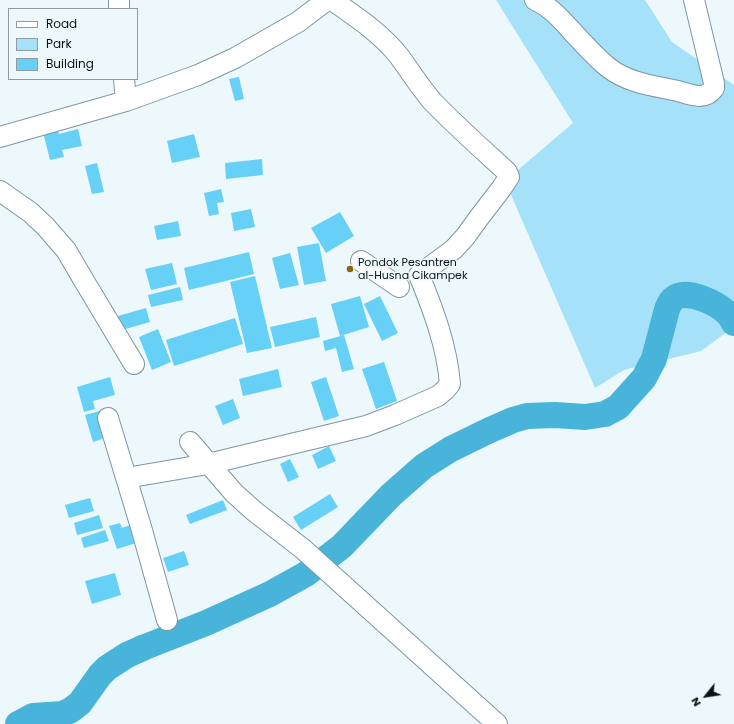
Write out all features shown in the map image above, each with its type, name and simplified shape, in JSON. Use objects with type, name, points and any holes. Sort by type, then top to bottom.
[{"type":"street","points":[[0,137],[126,101],[198,76],[235,58],[298,22],[326,0]]},
{"type":"street","points":[[332,0],[381,36],[399,56],[431,99],[508,172],[509,177],[486,207],[466,238],[454,249],[418,275],[391,291],[362,261]]},
{"type":"street","points":[[535,0],[549,8],[561,19],[585,46],[609,68],[626,78],[697,96],[710,93],[714,88],[714,83],[694,0]]},
{"type":"street","points":[[124,80],[126,101]]},
{"type":"street","points":[[0,191],[30,212],[45,226],[66,250],[134,364]]},
{"type":"street","points":[[126,478],[208,464],[366,426],[438,396],[450,384],[448,369],[441,335],[429,300],[418,275]]},
{"type":"street","points":[[108,418],[141,526],[167,620]]},
{"type":"street","points":[[190,442],[234,493],[254,511],[303,549],[497,724]]},
{"type":"green space","points":[[496,0],[645,0],[672,42],[734,85],[734,327],[701,351],[624,370],[595,388],[505,181],[573,123]]},
{"type":"building","points":[[239,77],[244,99],[235,101],[229,79]]},
{"type":"building","points":[[57,128],[59,134],[78,129],[82,146],[62,150],[64,157],[50,160],[43,132]]},
{"type":"building","points":[[194,134],[200,157],[172,163],[167,141]]},
{"type":"building","points":[[262,159],[263,175],[226,179],[225,163]]},
{"type":"building","points":[[97,163],[104,192],[92,194],[85,166]]},
{"type":"building","points":[[221,189],[224,202],[217,203],[219,214],[209,216],[204,193]]},
{"type":"building","points":[[251,209],[255,227],[234,231],[231,213]]},
{"type":"building","points":[[340,212],[354,236],[326,253],[311,228]]},
{"type":"building","points":[[178,221],[181,236],[157,240],[154,226]]},
{"type":"building","points":[[319,243],[326,281],[304,285],[297,247]]},
{"type":"building","points":[[249,252],[254,274],[189,290],[184,268]]},
{"type":"building","points":[[290,253],[299,285],[280,289],[272,258]]},
{"type":"building","points":[[172,263],[177,284],[151,290],[145,269]]},
{"type":"building","points":[[255,276],[272,348],[247,353],[230,282]]},
{"type":"building","points":[[180,287],[183,300],[151,307],[148,295]]},
{"type":"building","points":[[360,296],[369,327],[340,336],[331,304]]},
{"type":"building","points":[[380,296],[398,333],[382,341],[364,304]]},
{"type":"building","points":[[146,308],[150,322],[122,330],[118,316]]},
{"type":"building","points":[[316,317],[320,337],[275,347],[270,327]]},
{"type":"building","points":[[235,318],[243,344],[174,366],[166,340]]},
{"type":"building","points":[[158,329],[171,362],[152,370],[139,337]]},
{"type":"building","points":[[344,335],[354,369],[342,372],[336,348],[325,351],[323,341]]},
{"type":"building","points":[[384,362],[397,401],[376,409],[362,369]]},
{"type":"building","points":[[278,369],[282,387],[243,396],[239,379]]},
{"type":"building","points":[[110,377],[115,395],[93,401],[95,409],[84,412],[77,387]]},
{"type":"building","points":[[326,377],[339,416],[324,421],[311,382]]},
{"type":"building","points":[[233,399],[240,418],[223,425],[215,406]]},
{"type":"building","points":[[103,410],[111,436],[93,442],[85,415]]},
{"type":"building","points":[[329,446],[336,461],[318,469],[312,455]]},
{"type":"building","points":[[290,459],[299,477],[288,482],[280,464]]},
{"type":"building","points":[[330,494],[338,507],[301,530],[293,517]]},
{"type":"building","points":[[90,498],[94,511],[69,518],[65,505]]},
{"type":"building","points":[[223,500],[227,510],[190,524],[186,515]]},
{"type":"building","points":[[99,515],[103,528],[77,535],[74,523]]},
{"type":"building","points":[[120,523],[122,528],[136,523],[143,541],[117,549],[109,526]]},
{"type":"building","points":[[105,530],[109,541],[84,548],[81,538]]},
{"type":"building","points":[[184,551],[189,565],[168,572],[163,558]]},
{"type":"building","points":[[115,573],[121,595],[92,604],[85,581]]},
{"type":"waterway","points":[[18,724],[33,716],[63,714],[71,710],[80,703],[100,675],[107,668],[127,655],[206,623],[270,594],[306,574],[342,546],[391,495],[424,466],[451,449],[513,420],[527,416],[555,415],[585,417],[605,414],[618,407],[644,378],[654,359],[666,311],[673,299],[686,295],[702,298],[718,306],[730,316],[734,323]]},
{"type":"place","name":"Pondok Pesantren al-Husna Cikampek","points":[[350,269]]}]
